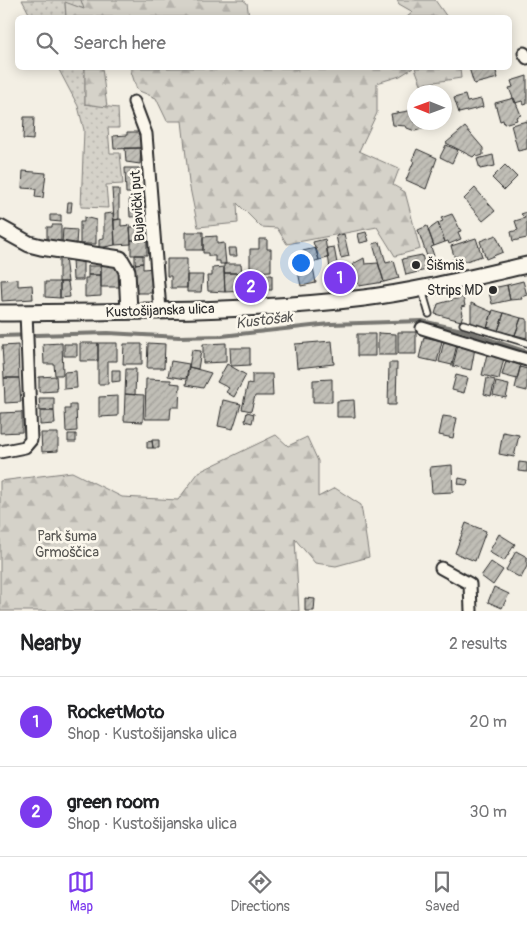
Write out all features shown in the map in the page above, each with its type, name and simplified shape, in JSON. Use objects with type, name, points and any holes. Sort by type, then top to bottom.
[{"type":"street","name":"Bujavički put","points":[[134,102],[146,134],[160,310]]},
{"type":"street","points":[[0,228],[28,244],[120,259],[127,271],[129,311]]},
{"type":"street","name":"Kustošijanska ulica","points":[[0,313],[129,311],[312,304],[421,288],[527,265]]},
{"type":"street","points":[[0,452],[25,447],[31,440],[26,312]]},
{"type":"street","points":[[422,328],[527,360]]},
{"type":"street","points":[[441,568],[470,584],[471,611]]},
{"type":"lane","points":[[421,288],[429,314]]},
{"type":"lane","points":[[463,324],[527,343]]},
{"type":"green space","points":[[22,0],[81,0],[85,9],[65,3],[66,15],[30,15]]},
{"type":"green space","points":[[81,0],[243,0],[247,3],[249,15],[66,15],[65,2],[84,9]]},
{"type":"green space","points":[[397,0],[435,0],[446,15],[409,15],[413,12],[399,4]]},
{"type":"green space","points":[[59,70],[85,70],[85,104],[118,108],[119,128],[108,128],[110,153],[120,153],[123,184],[106,185],[108,208],[81,207],[84,130],[78,106]]},
{"type":"green space","points":[[85,70],[102,70],[107,107],[85,104]]},
{"type":"green space","points":[[131,70],[410,70],[400,76],[377,83],[377,113],[359,151],[399,169],[393,185],[405,192],[420,249],[395,256],[377,227],[287,244],[277,228],[261,227],[237,203],[238,223],[198,227],[189,183],[182,121],[167,121],[156,98],[137,90]]},
{"type":"green space","points":[[416,70],[460,70],[461,78],[421,84]]},
{"type":"green space","name":"Park šuma Grmoščica","points":[[276,435],[288,446],[307,437],[318,461],[318,497],[335,488],[361,505],[369,557],[336,566],[315,563],[295,539],[299,611],[0,611],[0,481],[72,472],[122,497],[178,500],[199,472]]},
{"type":"building","points":[[470,70],[496,70],[498,78],[474,84]]},
{"type":"building","points":[[527,76],[527,104],[524,105],[522,101],[515,103],[509,88],[513,87],[511,81]]},
{"type":"building","points":[[465,95],[467,102],[481,99],[483,107],[459,113],[454,98]]},
{"type":"building","points":[[514,98],[521,115],[516,117],[517,120],[504,124],[503,120],[500,121],[495,103]]},
{"type":"building","points":[[407,111],[407,128],[406,126],[393,125],[391,114]]},
{"type":"building","points":[[24,117],[34,117],[33,140],[23,139]]},
{"type":"building","points":[[527,121],[527,149],[518,151],[511,125]]},
{"type":"building","points":[[465,127],[483,148],[483,155],[477,157],[476,154],[473,157],[446,143]]},
{"type":"building","points":[[127,132],[140,132],[141,148],[114,149],[113,136],[127,135]]},
{"type":"building","points":[[446,145],[458,150],[452,163],[440,157]]},
{"type":"building","points":[[125,148],[141,148],[140,164],[126,162]]},
{"type":"building","points":[[417,149],[437,158],[426,189],[406,180]]},
{"type":"building","points":[[493,155],[495,166],[480,169],[477,159]]},
{"type":"building","points":[[505,165],[517,177],[504,190],[492,178]]},
{"type":"building","points":[[125,168],[139,168],[140,186],[136,186],[136,193],[126,193]]},
{"type":"building","points":[[23,171],[46,173],[43,198],[35,197],[36,189],[22,188]]},
{"type":"building","points":[[475,188],[495,211],[483,221],[464,199]]},
{"type":"building","points":[[112,189],[119,189],[119,219],[114,220]]},
{"type":"building","points":[[147,197],[147,205],[144,206],[145,216],[130,217],[129,198]]},
{"type":"building","points":[[68,202],[72,202],[71,212],[67,212]]},
{"type":"building","points":[[527,212],[527,238],[513,241],[511,232],[518,230],[515,221],[525,218],[521,214]]},
{"type":"building","points":[[113,213],[115,245],[99,248],[99,239],[104,238],[104,214]]},
{"type":"building","points":[[452,214],[461,231],[458,232],[461,239],[449,244],[448,241],[445,242],[438,223],[443,221],[441,218]]},
{"type":"building","points":[[50,215],[61,215],[61,222],[50,221]]},
{"type":"building","points":[[84,217],[96,220],[96,244],[80,244],[80,222],[84,222]]},
{"type":"building","points":[[121,219],[121,226],[130,225],[131,244],[115,245],[114,220]]},
{"type":"building","points":[[438,223],[445,242],[434,246],[428,230]]},
{"type":"building","points":[[52,225],[61,225],[61,243],[47,243],[47,227],[52,227]]},
{"type":"building","points":[[146,226],[147,240],[131,240],[130,227]]},
{"type":"building","points":[[427,226],[434,246],[431,247],[434,256],[428,259],[418,230]]},
{"type":"building","points":[[63,229],[77,230],[76,244],[62,243]]},
{"type":"building","points":[[186,232],[203,232],[203,250],[186,250]]},
{"type":"building","points":[[366,232],[369,241],[360,243],[358,234]]},
{"type":"building","points":[[344,234],[349,256],[341,258],[336,236]]},
{"type":"building","points":[[496,235],[503,252],[486,259],[480,241]]},
{"type":"building","points":[[217,236],[217,244],[224,243],[226,264],[220,264],[220,261],[215,261],[215,256],[208,256],[208,253],[203,253],[203,237]]},
{"type":"building","points":[[476,238],[482,256],[450,266],[448,261],[455,259],[451,246]]},
{"type":"building","points":[[259,239],[267,239],[267,249],[271,249],[271,271],[250,272],[250,249],[259,249]]},
{"type":"building","points":[[325,239],[328,258],[319,260],[313,242]]},
{"type":"building","points":[[131,240],[147,240],[147,255],[131,255]]},
{"type":"building","points":[[380,242],[386,263],[394,261],[399,278],[384,282],[373,244]]},
{"type":"building","points":[[334,247],[338,269],[347,269],[350,287],[333,289],[327,248]]},
{"type":"building","points":[[228,248],[236,248],[237,256],[229,256]]},
{"type":"building","points":[[316,248],[319,260],[312,262],[316,283],[301,286],[294,253]]},
{"type":"building","points":[[135,255],[143,255],[143,263],[135,264]]},
{"type":"building","points":[[422,255],[426,270],[406,275],[402,259]]},
{"type":"building","points":[[59,258],[65,258],[68,282],[59,282]]},
{"type":"building","points":[[80,258],[80,262],[83,262],[83,280],[73,280],[72,259]]},
{"type":"building","points":[[364,258],[365,264],[378,263],[384,282],[359,286],[353,264]]},
{"type":"building","points":[[167,259],[187,259],[187,288],[171,288],[171,276],[167,276]]},
{"type":"building","points":[[101,260],[119,264],[120,287],[101,287]]},
{"type":"building","points":[[143,263],[143,269],[154,268],[154,293],[135,293],[135,264]]},
{"type":"building","points":[[224,264],[241,264],[242,273],[224,273]]},
{"type":"building","points":[[88,266],[101,266],[101,275],[88,275]]},
{"type":"building","points":[[224,267],[225,292],[208,291],[207,276],[212,276],[212,268]]},
{"type":"building","points":[[224,273],[242,273],[243,291],[225,292]]},
{"type":"building","points":[[88,275],[101,275],[101,296],[85,297],[85,278],[88,278]]},
{"type":"building","points":[[187,275],[203,275],[201,292],[187,292]]},
{"type":"building","points":[[247,275],[272,275],[272,290],[248,290]]},
{"type":"building","points":[[18,279],[18,286],[32,285],[33,299],[2,301],[1,280]]},
{"type":"building","points":[[523,281],[527,295],[521,297],[522,299],[510,300],[507,285]]},
{"type":"building","points":[[45,282],[60,282],[60,298],[45,297]]},
{"type":"building","points":[[60,282],[68,282],[70,297],[60,298]]},
{"type":"building","points":[[507,285],[510,300],[492,304],[488,289]]},
{"type":"building","points":[[463,297],[465,306],[461,307],[463,314],[461,321],[435,314],[438,304]]},
{"type":"building","points":[[471,303],[492,312],[487,328],[471,323]]},
{"type":"building","points":[[493,310],[504,313],[498,331],[487,328]]},
{"type":"building","points":[[504,313],[521,318],[515,335],[498,331]]},
{"type":"building","points":[[521,318],[527,319],[527,338],[515,335]]},
{"type":"building","points":[[398,332],[416,332],[416,354],[398,354]]},
{"type":"building","points":[[378,333],[396,334],[396,355],[378,355]]},
{"type":"building","points":[[357,334],[375,334],[375,356],[357,356]]},
{"type":"building","points":[[424,337],[442,341],[437,362],[419,358]]},
{"type":"building","points":[[332,341],[334,364],[297,368],[295,344]]},
{"type":"building","points":[[444,341],[457,344],[452,365],[439,362]]},
{"type":"building","points":[[62,343],[63,375],[55,375],[54,364],[44,364],[43,344]]},
{"type":"building","points":[[80,343],[98,343],[98,361],[80,361]]},
{"type":"building","points":[[98,343],[117,343],[117,361],[108,361],[108,384],[98,384]]},
{"type":"building","points":[[148,343],[165,344],[164,368],[147,368]]},
{"type":"building","points":[[226,343],[226,362],[203,363],[203,344]]},
{"type":"building","points":[[64,344],[77,344],[77,356],[64,356]]},
{"type":"building","points":[[124,344],[142,344],[142,364],[123,364]]},
{"type":"building","points":[[18,345],[19,378],[4,378],[2,346]]},
{"type":"building","points":[[458,345],[475,348],[471,370],[453,366]]},
{"type":"building","points":[[230,348],[250,348],[250,365],[231,366]]},
{"type":"building","points":[[192,350],[201,351],[198,369],[189,367]]},
{"type":"building","points":[[487,354],[504,358],[499,379],[482,375]]},
{"type":"building","points":[[171,361],[189,364],[186,379],[168,376]]},
{"type":"building","points":[[506,361],[521,365],[517,379],[502,375]]},
{"type":"building","points":[[389,363],[397,363],[396,405],[388,405]]},
{"type":"building","points":[[227,364],[246,375],[234,397],[226,392],[229,388],[217,382]]},
{"type":"building","points":[[189,367],[211,373],[203,388],[186,385]]},
{"type":"building","points":[[520,367],[527,369],[527,391],[515,388]]},
{"type":"building","points":[[126,369],[136,369],[135,395],[125,394]]},
{"type":"building","points":[[112,370],[120,370],[120,381],[112,382]]},
{"type":"building","points":[[76,371],[77,388],[64,389],[64,372]]},
{"type":"building","points":[[252,374],[272,374],[273,396],[255,396],[251,411],[242,409],[248,383],[252,384]]},
{"type":"building","points":[[456,375],[468,378],[464,393],[452,390]]},
{"type":"building","points":[[56,376],[57,391],[39,392],[39,377]]},
{"type":"building","points":[[4,378],[19,378],[21,402],[5,403]]},
{"type":"building","points":[[487,378],[495,380],[491,396],[484,394]]},
{"type":"building","points":[[146,379],[171,380],[171,383],[180,384],[179,407],[171,407],[170,419],[145,419]]},
{"type":"building","points":[[332,379],[332,402],[313,402],[313,380]]},
{"type":"building","points":[[496,382],[509,385],[506,398],[493,395]]},
{"type":"building","points":[[125,394],[144,395],[143,422],[124,421]]},
{"type":"building","points":[[118,396],[118,416],[99,417],[99,397]]},
{"type":"building","points":[[39,398],[54,398],[54,411],[40,411]]},
{"type":"building","points":[[223,400],[241,404],[233,429],[218,426]]},
{"type":"building","points":[[354,400],[355,417],[337,417],[337,401]]},
{"type":"building","points":[[70,405],[76,405],[77,431],[66,432],[65,409],[70,409]]},
{"type":"building","points":[[40,411],[54,411],[55,424],[40,425]]},
{"type":"building","points":[[22,412],[22,432],[0,433],[0,413]]},
{"type":"building","points":[[247,412],[254,414],[252,423],[245,421]]},
{"type":"building","points":[[443,416],[457,418],[453,438],[439,435]]},
{"type":"building","points":[[503,432],[519,435],[514,457],[499,454]]},
{"type":"building","points":[[41,433],[58,433],[58,451],[42,452]]},
{"type":"building","points":[[68,434],[76,434],[76,442],[68,442]]},
{"type":"building","points":[[152,440],[159,440],[159,448],[153,448]]},
{"type":"building","points":[[152,441],[153,448],[147,448],[147,442]]},
{"type":"building","points":[[519,462],[527,463],[527,472],[518,471]]},
{"type":"building","points":[[452,465],[453,492],[432,493],[430,467]]},
{"type":"building","points":[[459,478],[468,480],[467,485],[458,484]]},
{"type":"building","points":[[466,523],[486,531],[475,561],[455,553]]},
{"type":"building","points":[[499,534],[515,544],[504,561],[489,552]]},
{"type":"building","points":[[516,551],[527,557],[527,566],[521,578],[506,570]]},
{"type":"building","points":[[491,562],[503,570],[493,585],[481,576]]},
{"type":"building","points":[[494,587],[509,594],[502,608],[488,602]]},
{"type":"building","points":[[305,598],[315,599],[314,611],[305,611]]},
{"type":"waterway","name":"Kustošak","points":[[0,336],[108,333],[179,337],[222,336],[330,324],[422,321],[462,330],[527,352]]},
{"type":"place","name":"Šišmiš","points":[[416,265]]},
{"type":"place","name":"RocketMoto","points":[[340,278]]},
{"type":"place","name":"green room","points":[[251,287]]},
{"type":"place","name":"Strips MD","points":[[493,290]]}]
